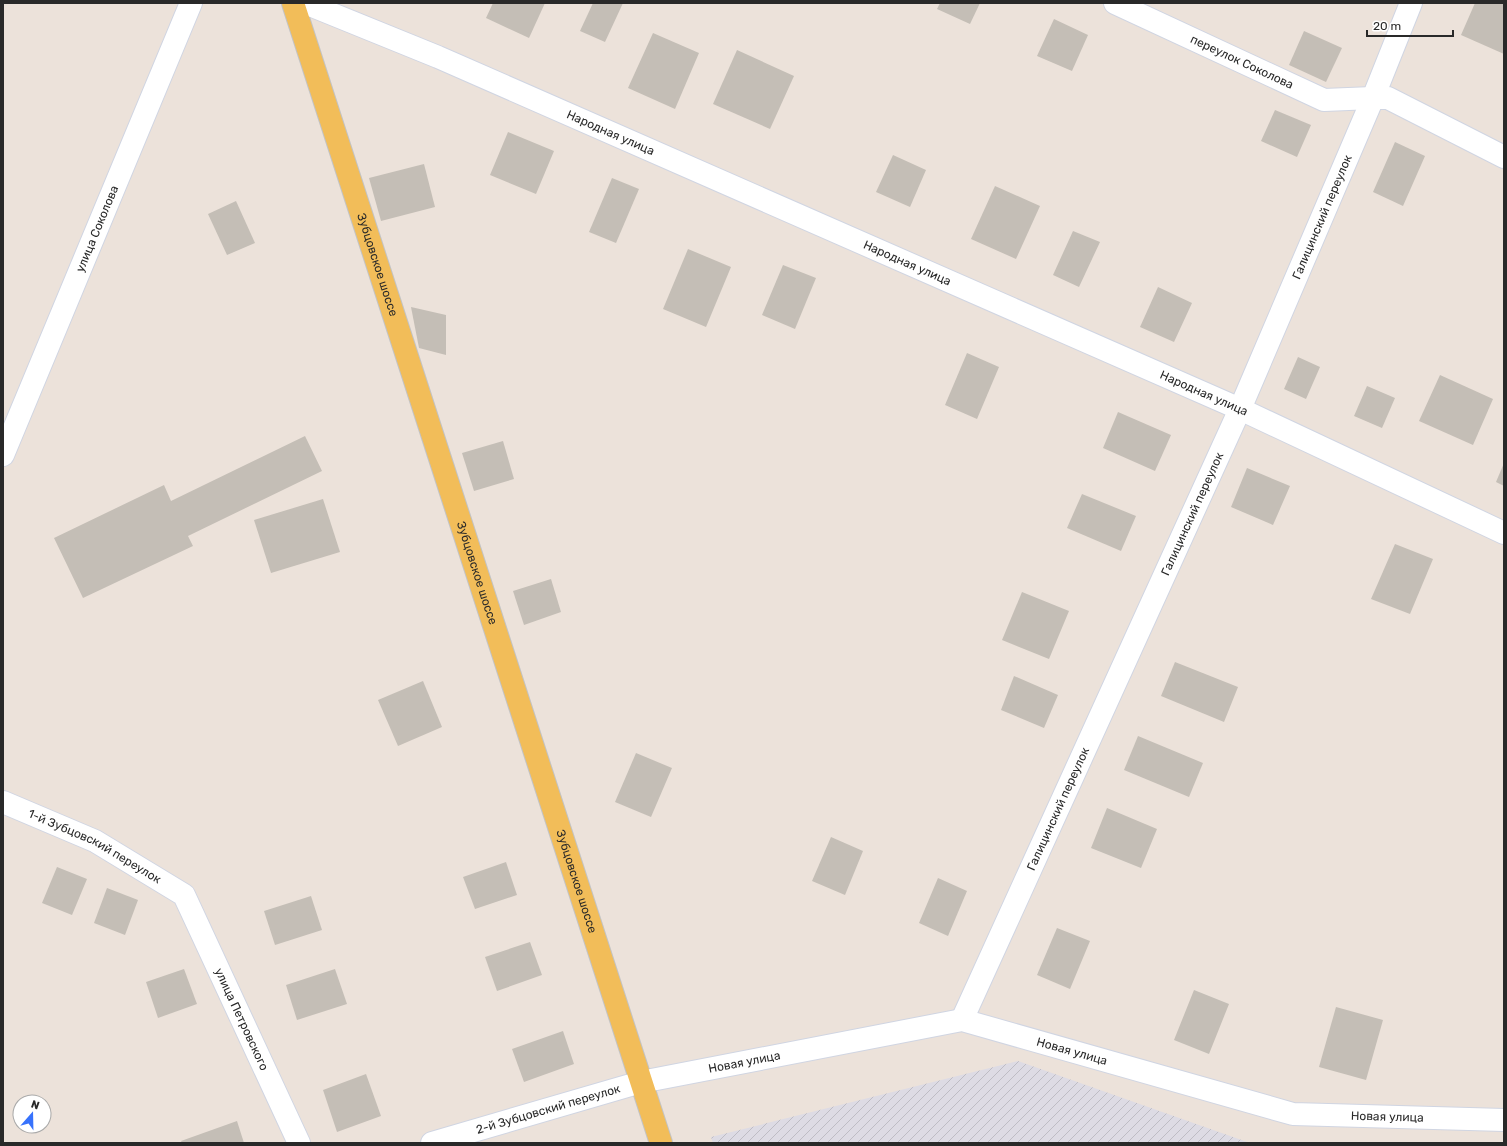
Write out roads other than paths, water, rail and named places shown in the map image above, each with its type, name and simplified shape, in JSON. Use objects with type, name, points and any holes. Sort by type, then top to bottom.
[{"type":"main road","name":"Зубцовское шоссе","points":[[293,3],[661,1143]]},
{"type":"street","name":"улица Соколова","points":[[3,455],[191,3]]},
{"type":"street","name":"Народная улица","points":[[306,3],[438,57],[1240,409],[1504,533]]},
{"type":"street","name":"переулок Соколова","points":[[1115,3],[1324,100],[1388,98],[1504,157]]},
{"type":"street","name":"Галицинский переулок","points":[[962,1020],[1240,409],[1373,98],[1411,3]]},
{"type":"street","name":"1-й Зубцовский переулок","points":[[3,802],[95,841],[184,895]]},
{"type":"street","name":"улица Петровского","points":[[184,895],[299,1143]]},
{"type":"street","name":"Новая улица","points":[[641,1082],[962,1020],[1293,1114],[1504,1120]]},
{"type":"street","name":"2-й Зубцовский переулок","points":[[432,1143],[641,1082]]}]
